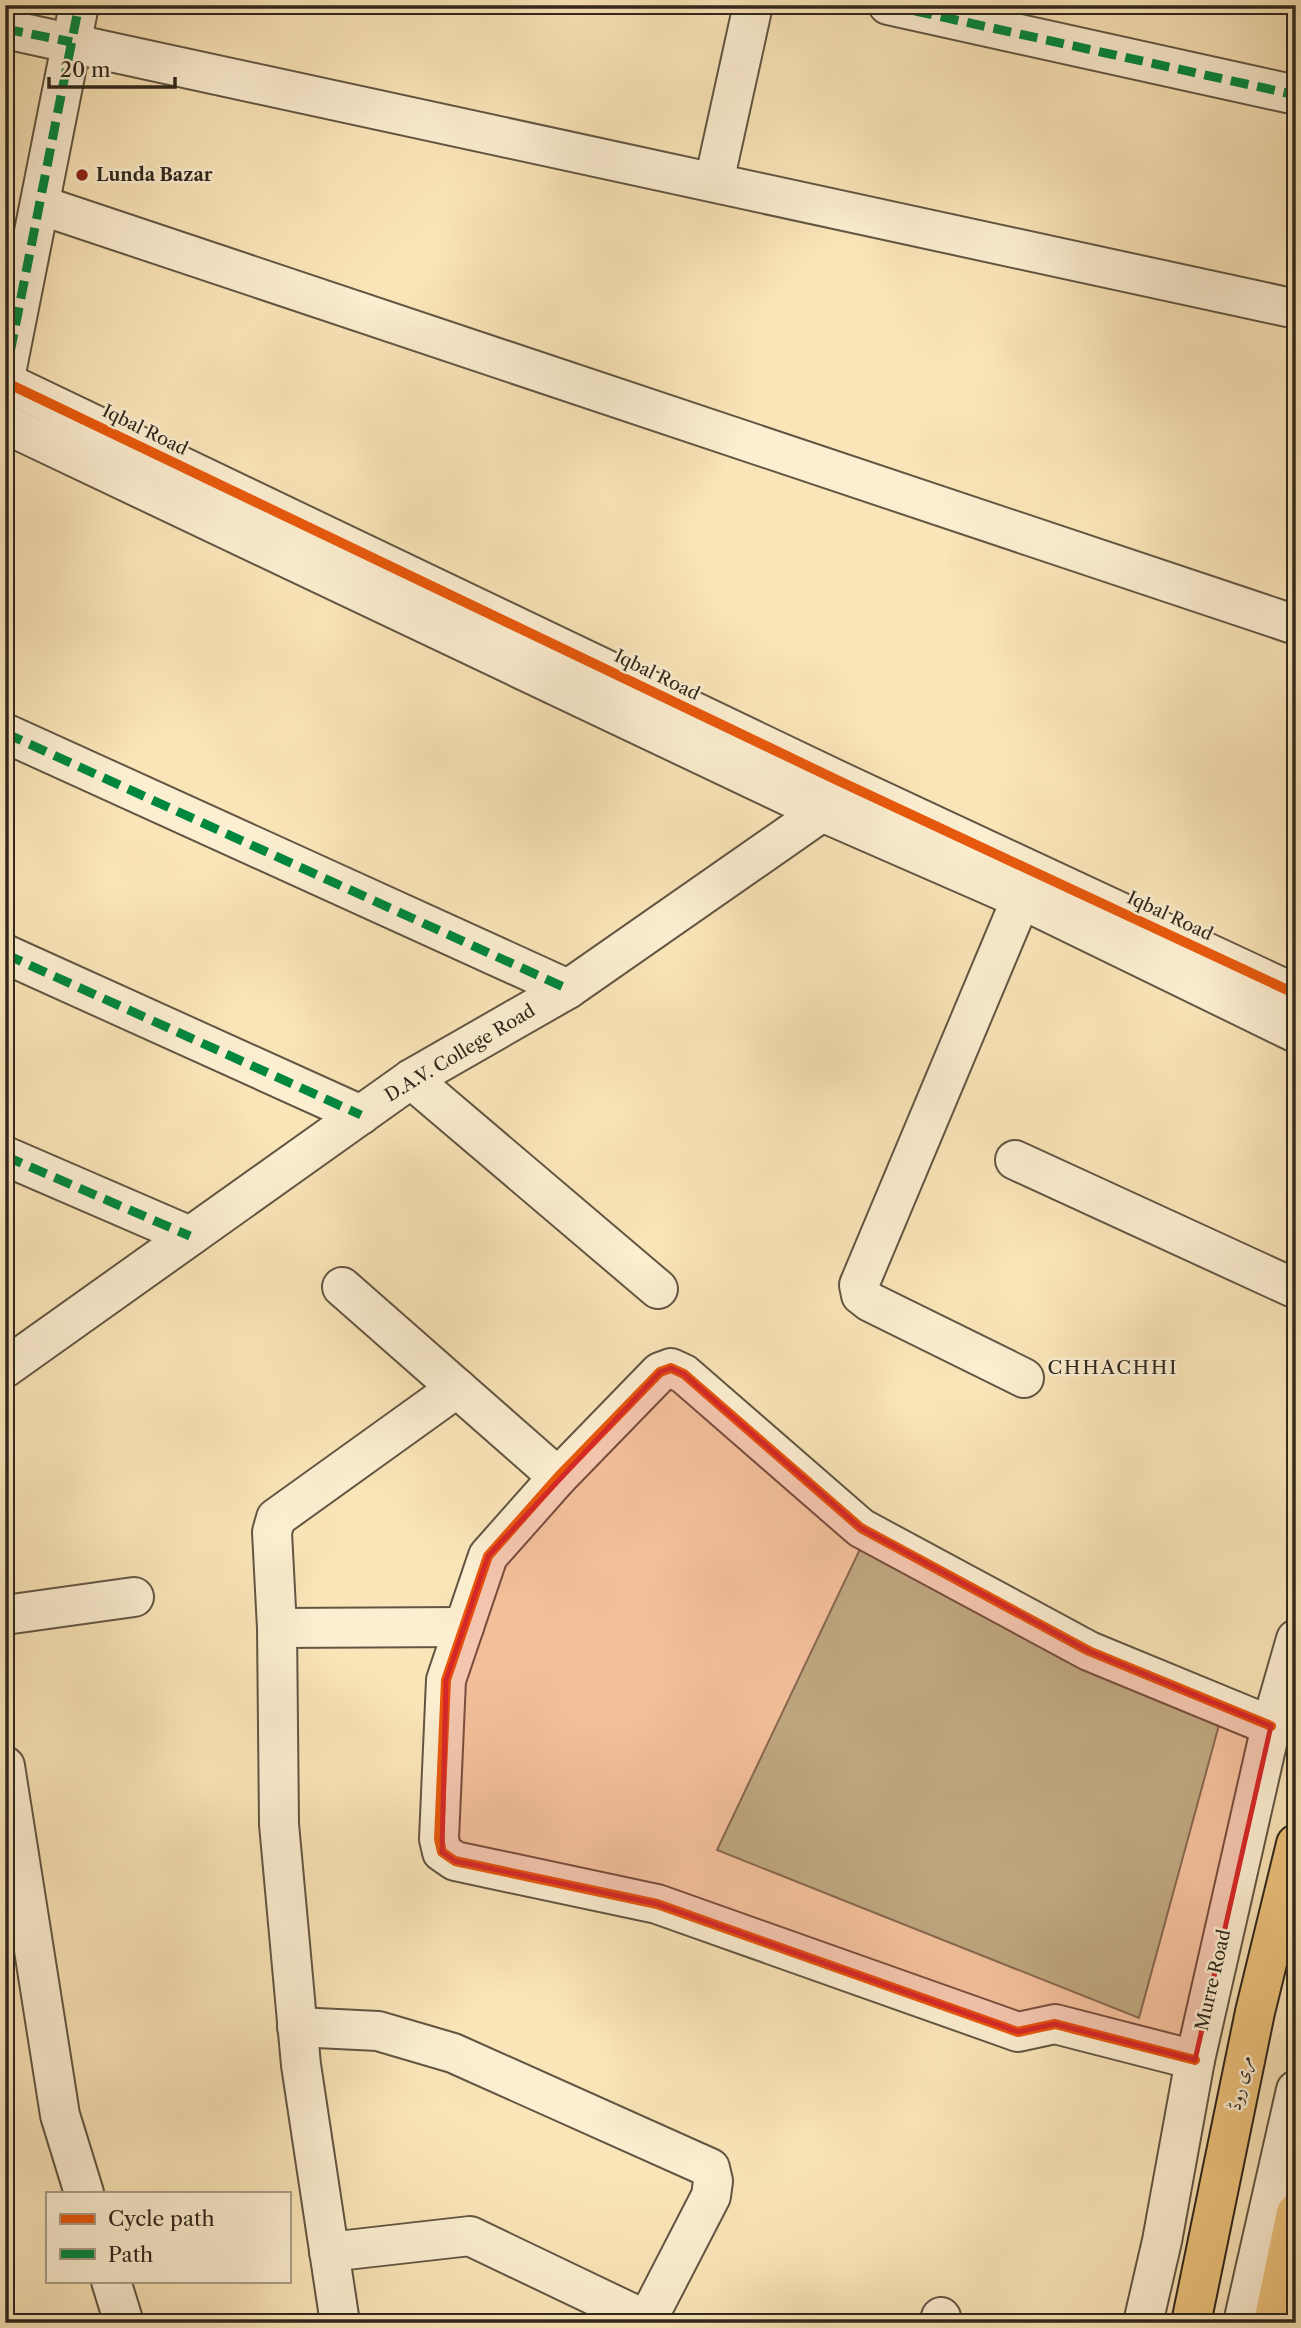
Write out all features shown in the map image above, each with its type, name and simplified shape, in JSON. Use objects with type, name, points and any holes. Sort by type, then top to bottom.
[{"type":"main road","name":"مری روڈ","points":[[1191,2323],[1255,2012],[1296,1844]]},
{"type":"main road","points":[[1273,2323],[1296,2213]]},
{"type":"street","points":[[5,380],[79,5]]},
{"type":"street","points":[[714,182],[754,5]]},
{"type":"street","points":[[888,5],[1296,95]]},
{"type":"street","points":[[5,29],[1296,309]]},
{"type":"street","points":[[40,205],[1296,625]]},
{"type":"street","name":"Iqbal Road","points":[[5,380],[830,796],[1293,1023]]},
{"type":"street","name":"Iqbal Road","points":[[5,424],[830,796],[1021,899],[1293,1023]]},
{"type":"street","points":[[5,733],[568,989]]},
{"type":"street","name":"D.A.V. College Road","points":[[5,1368],[411,1079],[568,989],[830,796]]},
{"type":"street","points":[[1021,899],[859,1285],[861,1296],[870,1302],[1024,1378]]},
{"type":"street","points":[[5,954],[361,1115]]},
{"type":"street","points":[[411,1079],[658,1289]]},
{"type":"street","points":[[5,1156],[190,1236]]},
{"type":"street","points":[[1015,1160],[1296,1289]]},
{"type":"street","points":[[342,1287],[558,1478]]},
{"type":"street","points":[[1195,2060],[1055,2024],[1018,2032],[657,1905],[455,1861],[442,1853],[439,1839],[446,1680],[488,1556],[558,1478],[660,1372],[671,1367],[684,1374],[861,1528],[1088,1651],[1271,1726]]},
{"type":"street","points":[[340,2323],[301,2065],[279,1824],[277,1628],[272,1532],[276,1518],[457,1388]]},
{"type":"street","points":[[5,1615],[134,1597]]},
{"type":"street","points":[[277,1628],[464,1628]]},
{"type":"street","name":"Murre Road","points":[[1143,2323],[1162,2241],[1195,2060],[1271,1726],[1296,1639]]},
{"type":"street","points":[[5,1766],[60,2115],[84,2192]]},
{"type":"street","points":[[297,2028],[378,2031],[453,2053],[710,2168],[712,2181],[711,2196],[649,2322],[470,2236],[329,2252]]},
{"type":"street","points":[[1243,2323],[1296,2090]]},
{"type":"street","points":[[111,2282],[124,2323]]},
{"type":"highlighted area","points":[[671,1368],[684,1374],[861,1528],[1089,1651],[1271,1726],[1195,2060],[1055,2024],[1018,2032],[657,1904],[455,1861],[442,1852],[446,1680],[488,1556],[660,1372]]},
{"type":"green space","points":[[860,1549],[1219,1725],[1139,2018],[717,1850]]},
{"type":"marked path","points":[[5,378],[79,5]]},
{"type":"marked path","points":[[888,5],[1296,95]]},
{"type":"marked path","points":[[5,29],[72,42]]},
{"type":"marked path","points":[[5,733],[568,989]]},
{"type":"marked path","points":[[5,954],[361,1115]]},
{"type":"marked path","points":[[5,1156],[190,1236]]},
{"type":"cycle path","points":[[5,382],[839,781],[1296,994]]},
{"type":"cycle path","points":[[1195,2060],[1055,2024],[1018,2032],[657,1904],[455,1861],[442,1852],[439,1839],[446,1680],[488,1556],[558,1477],[660,1372],[671,1368],[684,1374],[861,1528],[1089,1651],[1271,1726]]},
{"type":"place","name":"Lunda Bazar","points":[[82,175]]},
{"type":"district","name":"CHHACHHI","points":[[1113,1367]]}]
